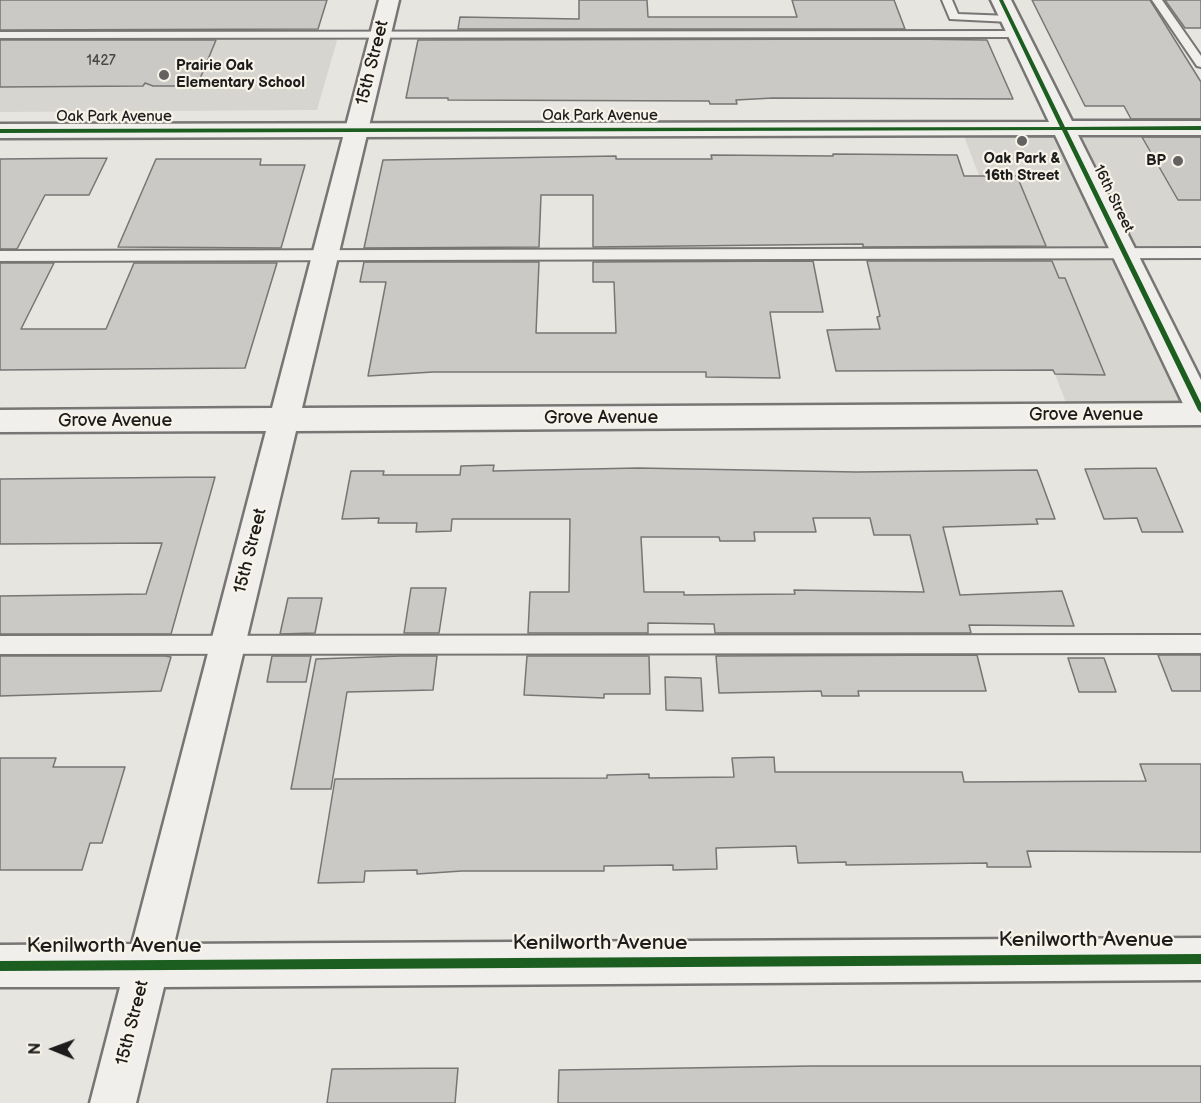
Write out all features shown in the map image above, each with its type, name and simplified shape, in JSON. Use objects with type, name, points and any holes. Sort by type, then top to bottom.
[{"type":"street","name":"15th Street","points":[[112,1103],[389,0]]},
{"type":"street","name":"16th Street","points":[[1009,18],[1201,412]]},
{"type":"street","name":"Oak Park Avenue","points":[[0,131],[1201,128]]},
{"type":"street","name":"Grove Avenue","points":[[0,421],[1201,412]]},
{"type":"street","name":"Kenilworth Avenue","points":[[0,966],[1201,959]]},
{"type":"lane","points":[[947,0],[954,17],[1009,18]]},
{"type":"lane","points":[[1157,0],[1201,64]]},
{"type":"lane","points":[[0,35],[380,34],[1009,18]]},
{"type":"lane","points":[[1181,35],[1201,35]]},
{"type":"lane","points":[[0,256],[1201,253]]},
{"type":"lane","points":[[0,645],[1201,644]]},
{"type":"shaded area","name":"Prairie Oak Elementary School","points":[[338,37],[317,110],[0,112],[0,39]]},
{"type":"shaded area","points":[[962,131],[1201,131],[1201,256],[1132,257],[1201,419],[1073,421]]},
{"type":"building","points":[[0,0],[327,0],[318,29],[0,30]]},
{"type":"building","points":[[579,0],[647,0],[648,17],[797,17],[792,0],[894,0],[905,29],[458,29],[460,17],[579,19]]},
{"type":"building","points":[[1032,0],[1150,0],[1201,82],[1201,119],[1131,119],[1124,106],[1085,106]]},
{"type":"building","points":[[1165,0],[1201,0],[1201,28],[1185,28]]},
{"type":"building","points":[[0,40],[216,40],[197,86],[153,86],[145,83],[143,86],[0,87]]},
{"type":"building","points":[[418,40],[987,40],[1013,99],[773,98],[736,100],[737,104],[710,104],[709,101],[406,98]]},
{"type":"building","points":[[1142,137],[1201,137],[1201,200],[1178,200]]},
{"type":"building","points":[[833,154],[957,155],[964,176],[1017,176],[1046,246],[863,247],[863,244],[593,247],[593,195],[541,195],[539,247],[364,248],[383,160],[616,156],[616,159],[712,159],[711,155],[833,156]]},
{"type":"building","points":[[107,158],[89,195],[45,195],[17,249],[0,249],[0,159]]},
{"type":"building","points":[[156,159],[261,159],[260,165],[305,165],[281,248],[118,247]]},
{"type":"building","points":[[813,261],[823,312],[770,312],[780,378],[706,377],[706,372],[433,372],[368,376],[386,282],[360,282],[364,262],[539,262],[536,333],[616,333],[614,282],[593,282],[593,262]]},
{"type":"building","points":[[867,261],[1052,261],[1059,278],[1065,278],[1105,375],[1055,374],[1053,370],[836,371],[827,330],[880,329],[877,317],[880,316]]},
{"type":"building","points":[[0,263],[54,263],[21,329],[106,329],[134,263],[277,263],[245,368],[0,370]]},
{"type":"building","points":[[494,465],[493,471],[638,468],[856,472],[1037,470],[1055,519],[1036,519],[1038,524],[943,527],[960,595],[1062,591],[1074,626],[969,625],[971,633],[715,633],[714,624],[648,623],[648,633],[528,633],[530,592],[569,592],[570,519],[452,519],[451,531],[416,532],[417,523],[378,523],[379,518],[342,519],[351,471],[384,471],[383,475],[460,475],[461,466]],"holes":[[[813,518],[870,518],[874,535],[910,535],[924,592],[794,590],[795,594],[684,595],[684,592],[644,592],[641,537],[719,537],[720,541],[755,541],[754,532],[816,532]]]},
{"type":"building","points":[[1156,468],[1183,532],[1142,532],[1137,518],[1104,519],[1085,469]]},
{"type":"building","points":[[215,477],[171,634],[0,634],[0,596],[146,594],[162,543],[0,544],[0,479]]},
{"type":"building","points":[[411,588],[446,588],[439,633],[404,633]]},
{"type":"building","points":[[288,598],[322,598],[315,633],[280,634]]},
{"type":"building","points":[[977,655],[986,691],[858,691],[859,696],[822,696],[821,691],[719,693],[716,656]]},
{"type":"building","points":[[1158,655],[1201,655],[1201,691],[1172,691]]},
{"type":"building","points":[[0,656],[171,657],[161,691],[0,696]]},
{"type":"building","points":[[272,656],[311,656],[306,682],[267,682]]},
{"type":"building","points":[[437,656],[433,690],[347,692],[331,789],[291,789],[316,659]]},
{"type":"building","points":[[527,656],[649,656],[650,694],[604,694],[604,698],[524,695]]},
{"type":"building","points":[[1068,658],[1104,658],[1116,692],[1079,692]]},
{"type":"building","points":[[665,677],[701,678],[703,711],[666,710]]},
{"type":"building","points":[[774,757],[775,772],[962,772],[964,782],[1146,781],[1140,764],[1201,764],[1201,852],[1027,851],[1031,867],[987,867],[987,863],[846,865],[846,862],[798,863],[796,846],[716,848],[717,869],[673,870],[673,865],[604,866],[604,871],[462,871],[417,874],[417,870],[365,871],[364,882],[318,883],[335,779],[607,778],[607,775],[649,774],[649,778],[734,777],[732,758]]},
{"type":"building","points":[[0,758],[56,758],[53,767],[125,767],[102,843],[90,843],[82,870],[0,870]]},
{"type":"building","points":[[812,1066],[1201,1066],[1201,1103],[558,1103],[559,1070]]},
{"type":"building","points":[[458,1068],[455,1103],[327,1103],[332,1069]]},
{"type":"cycle path","points":[[1001,0],[1201,410]]},
{"type":"cycle path","points":[[0,131],[1201,128]]},
{"type":"cycle path","points":[[0,966],[1201,959]]},
{"type":"place","name":"Prairie Oak Elementary School","points":[[164,75]]},
{"type":"place","name":"Oak Park & 16th Street","points":[[1022,141]]},
{"type":"place","name":"BP","points":[[1178,161]]}]
